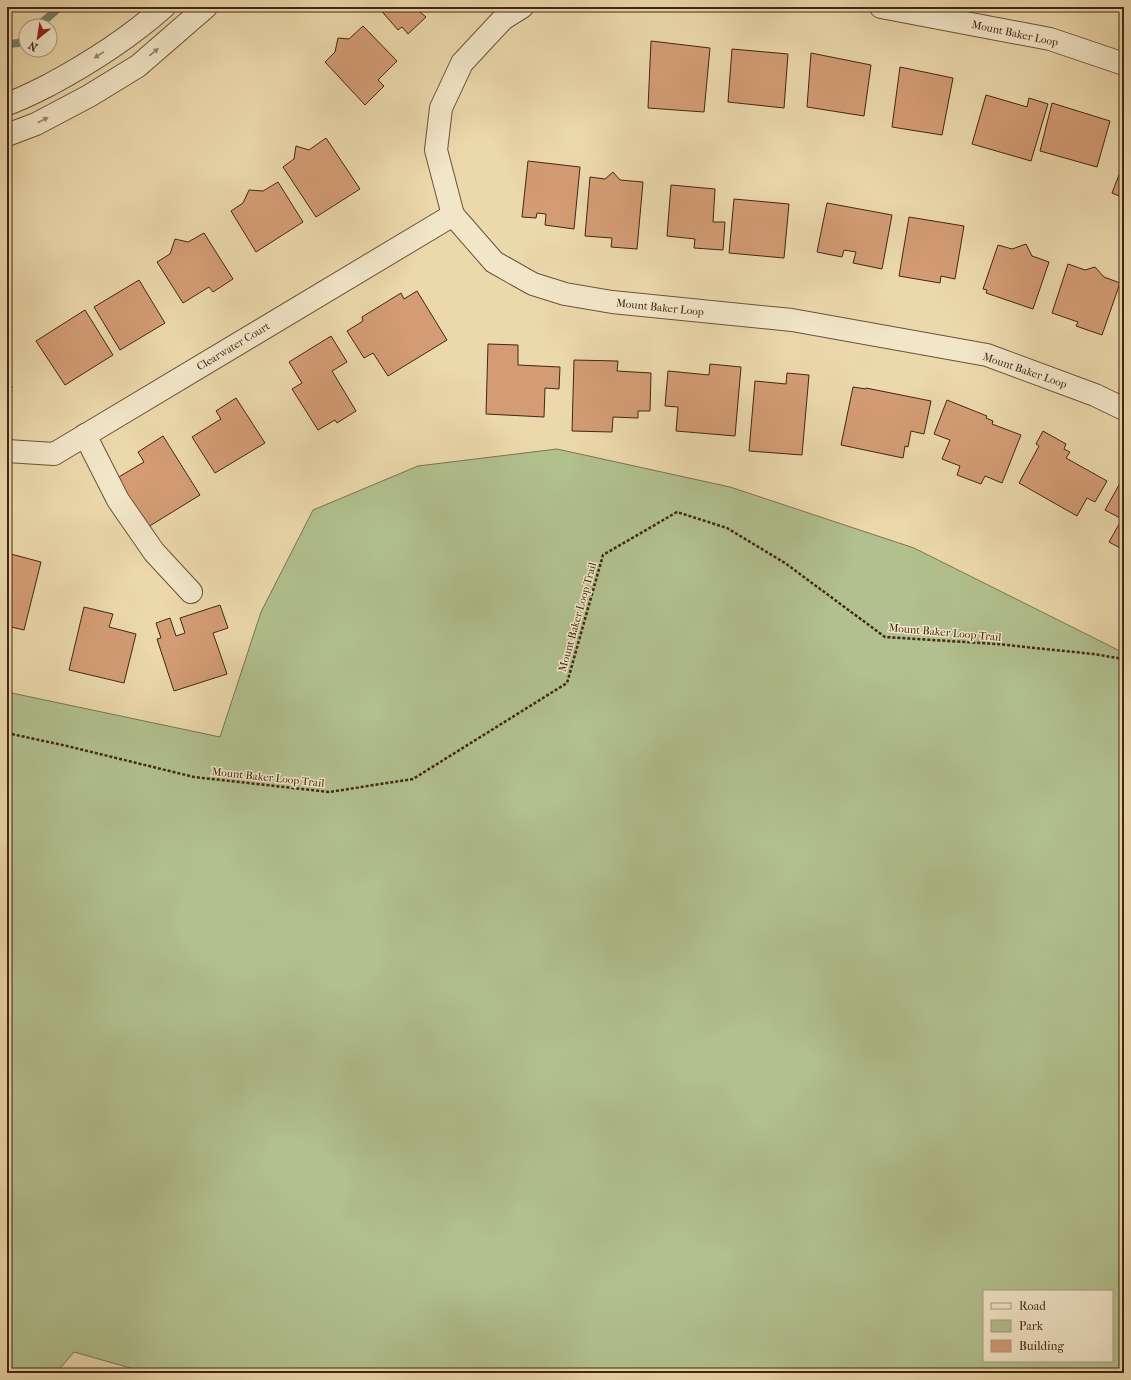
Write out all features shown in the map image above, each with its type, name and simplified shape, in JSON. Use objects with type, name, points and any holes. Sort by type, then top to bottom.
[{"type":"street","points":[[7,104],[18,100],[74,71],[124,40],[164,7]]},
{"type":"street","points":[[7,135],[36,124],[89,96],[138,66],[206,7]]},
{"type":"street","name":"Mount Baker Loop","points":[[522,7],[503,19],[462,63],[442,108],[436,150],[453,215],[494,262],[533,284],[565,294],[612,302],[792,320],[987,355],[1095,395],[1124,409]]},
{"type":"street","name":"Mount Baker Loop","points":[[881,7],[1050,39],[1124,64]]},
{"type":"street","name":"Clearwater Court","points":[[7,451],[54,454],[453,215]]},
{"type":"street","points":[[85,435],[118,500],[154,552],[190,592]]},
{"type":"path","points":[[7,376],[12,389],[7,399]]},
{"type":"path","name":"Mount Baker Loop Trail","points":[[7,733],[194,777],[329,792],[414,779],[567,684],[603,555],[677,512],[727,528],[785,563],[885,637],[997,644],[1093,654],[1124,659]]},
{"type":"green space","points":[[557,449],[730,487],[914,548],[1124,653],[1124,1373],[148,1373],[74,1352],[56,1373],[7,1373],[7,692],[220,737],[261,612],[313,510],[418,466]]},
{"type":"building","points":[[378,7],[426,7],[420,12],[426,17],[408,34],[402,27],[398,30]]},
{"type":"building","points":[[363,26],[397,61],[378,80],[384,86],[365,105],[325,62],[335,52],[338,38],[349,39]]},
{"type":"building","points":[[651,41],[710,48],[704,112],[648,108]]},
{"type":"building","points":[[732,49],[788,54],[784,108],[728,102]]},
{"type":"building","points":[[811,53],[871,65],[864,116],[807,107]]},
{"type":"building","points":[[900,67],[953,78],[942,135],[892,127]]},
{"type":"building","points":[[986,95],[1027,107],[1029,98],[1048,104],[1031,161],[972,144]]},
{"type":"building","points":[[1052,103],[1110,121],[1097,167],[1040,151]]},
{"type":"building","points":[[326,138],[360,189],[316,217],[283,167],[294,159],[296,146],[309,150]]},
{"type":"building","points":[[528,161],[580,167],[574,229],[545,225],[546,214],[537,213],[536,218],[522,217]]},
{"type":"building","points":[[1124,162],[1124,198],[1112,193]]},
{"type":"building","points":[[613,172],[620,180],[643,182],[637,249],[611,247],[612,238],[585,236],[590,177],[605,179]]},
{"type":"building","points":[[278,182],[303,222],[256,252],[231,211],[243,203],[249,190],[263,191]]},
{"type":"building","points":[[671,185],[715,189],[713,222],[725,222],[723,250],[694,248],[695,239],[667,236]]},
{"type":"building","points":[[734,199],[789,204],[784,258],[729,253]]},
{"type":"building","points":[[827,203],[892,215],[882,269],[853,263],[856,252],[844,250],[842,257],[817,252]]},
{"type":"building","points":[[909,217],[964,226],[955,279],[941,276],[940,283],[899,276]]},
{"type":"building","points":[[204,233],[233,279],[213,292],[209,287],[183,303],[157,262],[170,254],[175,239],[188,242]]},
{"type":"building","points":[[1026,244],[1032,256],[1049,262],[1033,309],[986,293],[987,290],[983,289],[998,245],[1012,249]]},
{"type":"building","points":[[1068,264],[1085,270],[1095,267],[1104,277],[1120,283],[1102,335],[1076,326],[1078,322],[1052,313]]},
{"type":"building","points":[[139,280],[165,323],[120,350],[94,307]]},
{"type":"building","points":[[417,291],[447,340],[388,376],[373,353],[364,358],[347,331],[363,321],[362,317],[401,293],[404,299]]},
{"type":"building","points":[[85,310],[113,355],[65,385],[36,341]]},
{"type":"building","points":[[331,336],[347,362],[332,371],[356,411],[337,423],[335,420],[318,430],[292,389],[302,383],[289,362]]},
{"type":"building","points":[[488,344],[518,345],[518,365],[560,367],[559,389],[545,388],[544,417],[486,414]]},
{"type":"building","points":[[574,360],[618,361],[617,371],[651,373],[650,411],[638,411],[638,418],[613,417],[612,432],[572,431]]},
{"type":"building","points":[[710,364],[741,367],[735,436],[676,431],[678,407],[665,406],[668,371],[709,375]]},
{"type":"building","points":[[787,373],[809,375],[802,455],[749,451],[755,381],[786,384]]},
{"type":"building","points":[[853,387],[866,388],[931,401],[924,434],[911,431],[908,447],[905,446],[903,458],[841,445]]},
{"type":"building","points":[[236,398],[265,443],[215,473],[192,437],[221,419],[216,411]]},
{"type":"building","points":[[947,400],[987,416],[986,418],[993,421],[992,424],[1021,435],[1002,483],[985,476],[981,484],[957,475],[960,466],[942,459],[950,440],[934,434]]},
{"type":"building","points":[[1043,431],[1066,444],[1064,449],[1070,452],[1066,458],[1107,481],[1095,502],[1087,498],[1077,516],[1019,483],[1039,446],[1036,444]]},
{"type":"building","points":[[163,436],[200,495],[148,527],[117,478],[144,462],[138,452]]},
{"type":"building","points":[[1124,476],[1124,550],[1109,542],[1122,519],[1105,510]]},
{"type":"building","points":[[7,553],[41,562],[24,630],[7,626]]},
{"type":"building","points":[[220,605],[228,628],[213,633],[227,674],[174,691],[157,639],[161,638],[156,623],[170,618],[176,636],[185,633],[180,618]]},
{"type":"building","points":[[84,607],[113,614],[109,627],[136,634],[124,683],[69,670]]},
{"type":"waterway","points":[[47,18],[60,7]]},
{"type":"waterway","points":[[7,44],[18,43]]}]
